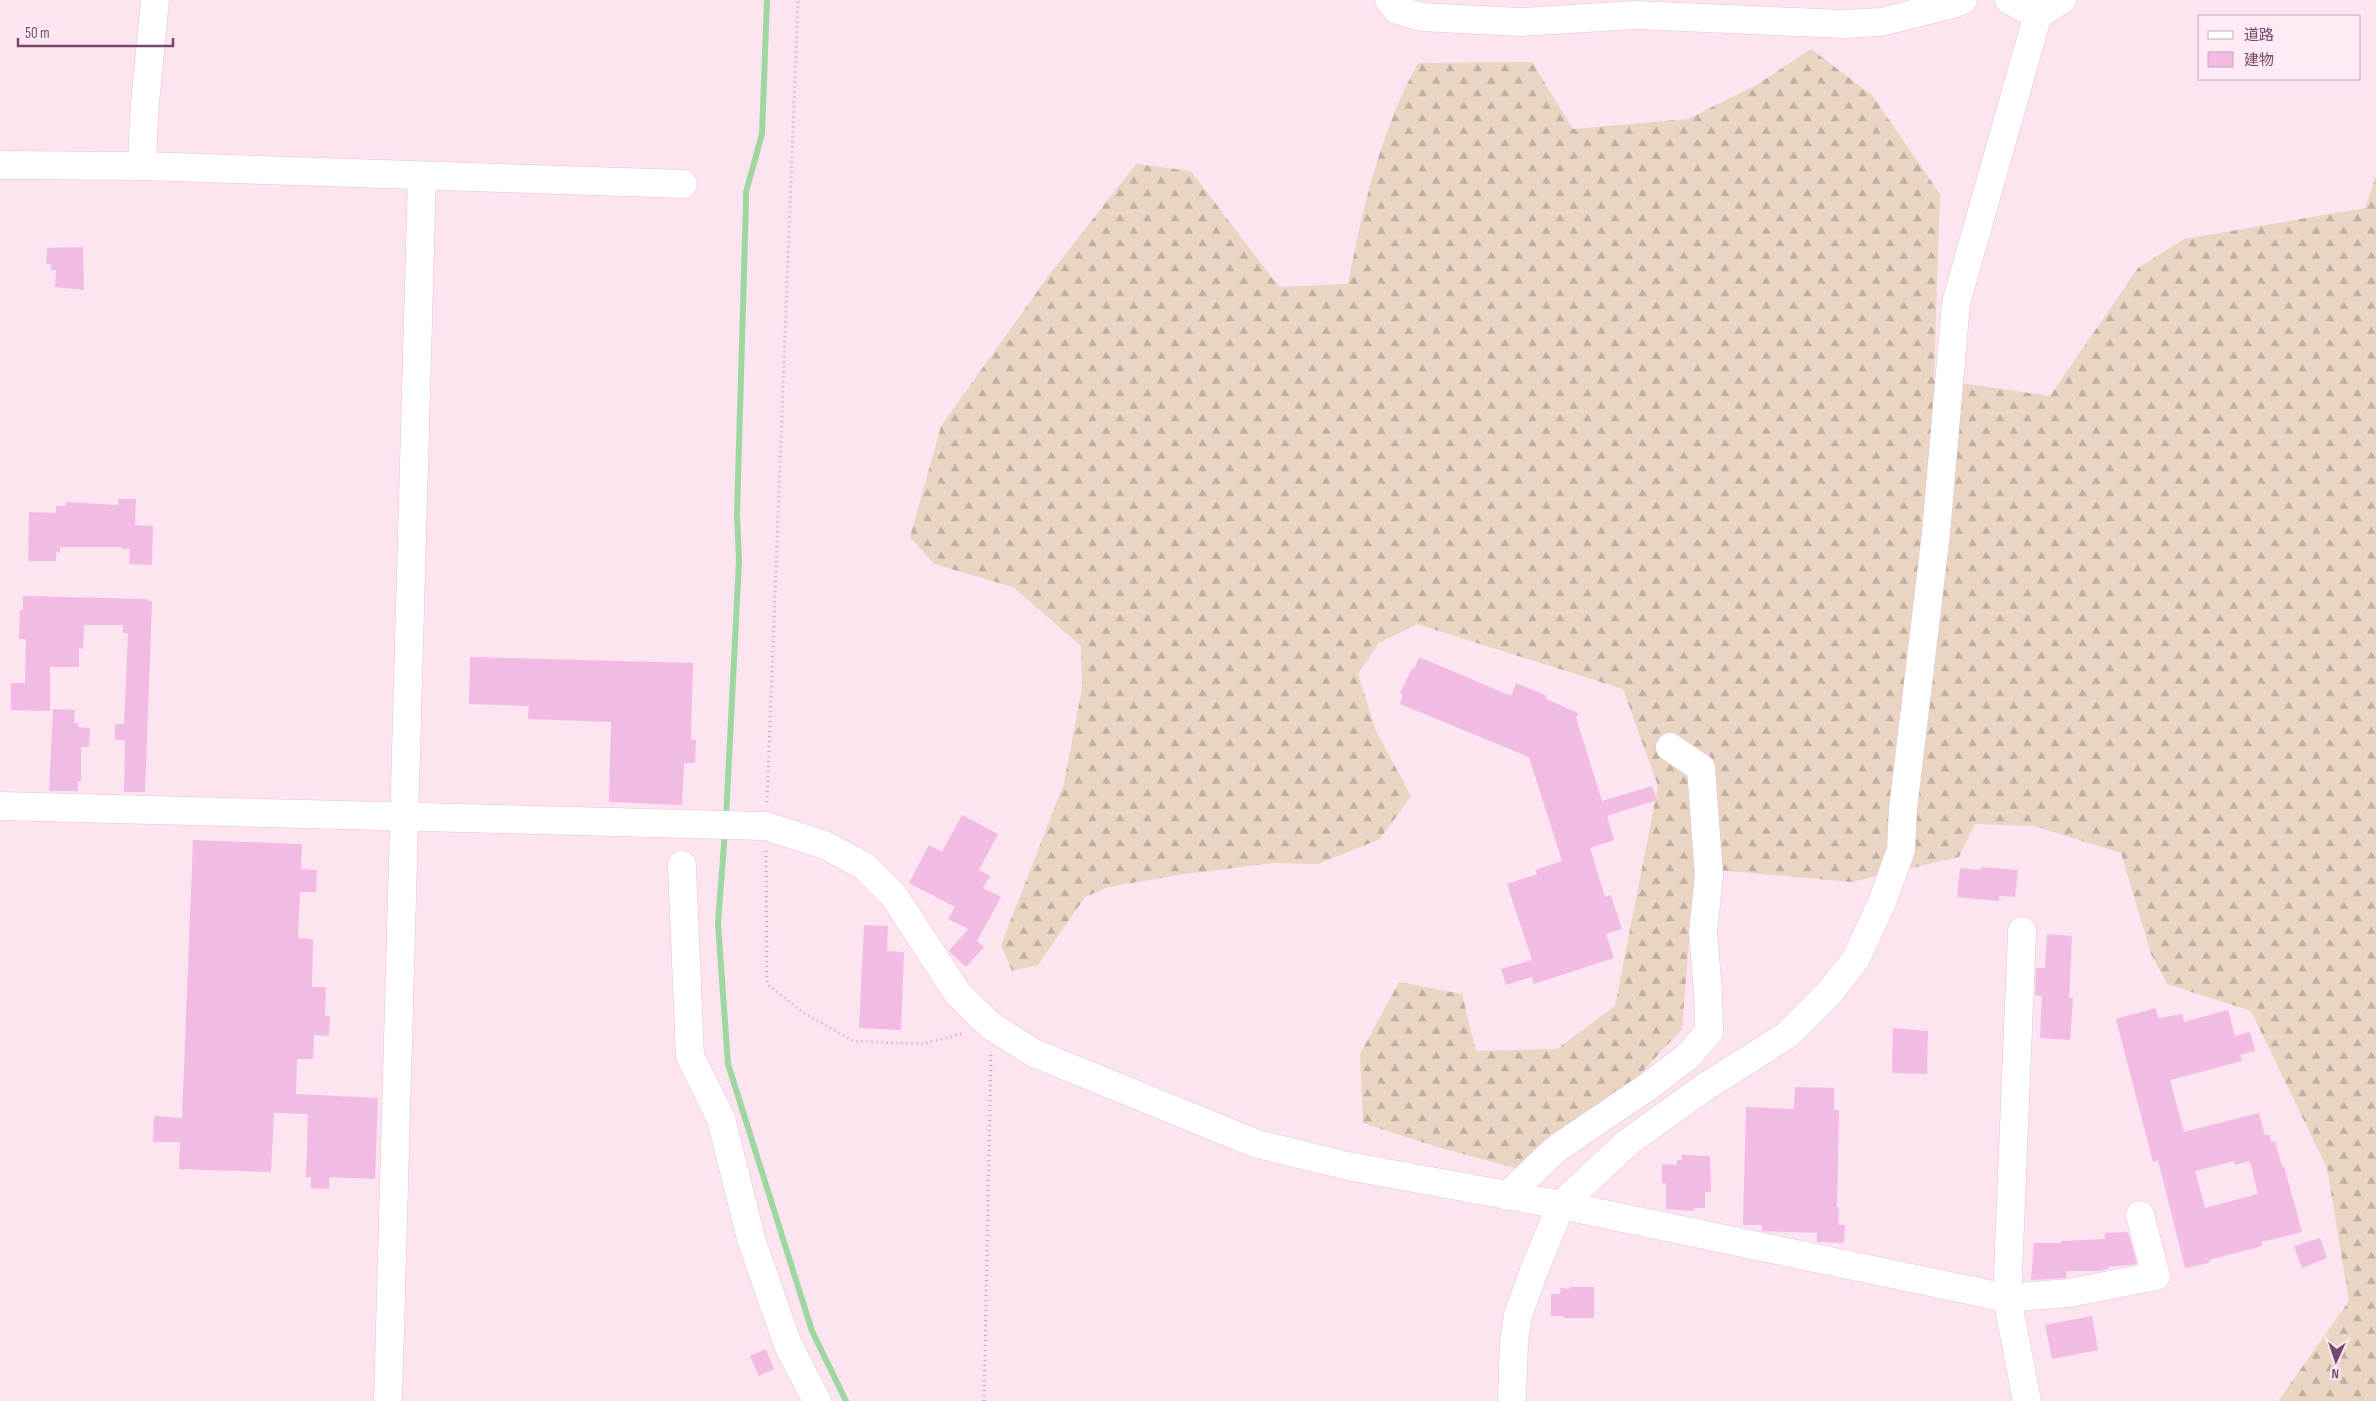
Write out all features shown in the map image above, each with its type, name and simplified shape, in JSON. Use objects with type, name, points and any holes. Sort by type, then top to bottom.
[{"type":"street","points":[[142,166],[144,114],[155,0]]},
{"type":"street","points":[[1389,0],[1397,10],[1422,17],[1519,22],[1636,15],[1844,24],[1881,22],[1954,4],[1962,0]]},
{"type":"street","points":[[2009,0],[2040,7],[2062,0]]},
{"type":"street","points":[[1512,1401],[1514,1342],[1518,1315],[1561,1205],[1627,1143],[1705,1087],[1788,1035],[1830,992],[1856,959],[1882,902],[1901,850],[1903,809],[1936,532],[1956,303],[2040,7]]},
{"type":"street","points":[[0,165],[142,166],[683,184]]},
{"type":"street","points":[[388,1401],[422,176]]},
{"type":"street","points":[[1507,1196],[1556,1149],[1649,1086],[1688,1056],[1708,1032],[1708,992],[1703,932],[1709,876],[1701,768],[1670,747]]},
{"type":"street","points":[[0,806],[766,826],[826,845],[864,866],[894,896],[958,994],[991,1026],[1034,1053],[1257,1144],[1348,1166],[1561,1205],[2008,1298],[2069,1293],[2156,1276],[2140,1215]]},
{"type":"street","points":[[682,865],[690,1056],[721,1119],[752,1242],[788,1345],[817,1401]]},
{"type":"street","points":[[2022,931],[2008,1298],[2027,1401]]},
{"type":"path","points":[[798,0],[766,826],[766,984],[804,1013],[853,1041],[923,1044],[991,1026],[984,1401]]},
{"type":"green space","points":[[1811,49],[1872,95],[1940,194],[1934,379],[2050,396],[2138,268],[2184,239],[2365,208],[2376,176],[2376,1401],[2278,1401],[2349,1301],[2327,1168],[2251,1011],[2167,984],[2151,954],[2121,853],[2034,826],[1975,824],[1959,857],[1851,882],[1695,868],[1682,1029],[1546,1176],[1437,1147],[1363,1123],[1360,1054],[1399,982],[1462,994],[1476,1051],[1557,1049],[1615,1006],[1658,786],[1623,689],[1417,624],[1379,643],[1358,674],[1376,731],[1411,796],[1380,839],[1318,864],[1273,863],[1185,874],[1108,887],[1085,897],[1038,965],[1012,971],[1001,945],[1064,783],[1082,688],[1081,646],[1013,587],[934,564],[910,537],[941,426],[1049,275],[1136,164],[1191,171],[1279,287],[1348,284],[1374,170],[1393,115],[1418,63],[1532,62],[1573,129],[1688,119],[1758,84]]},
{"type":"building","points":[[83,247],[84,290],[55,287],[56,270],[51,270],[51,264],[46,264],[47,248]]},
{"type":"building","points":[[118,499],[136,499],[135,525],[153,526],[152,565],[129,564],[130,549],[122,549],[122,547],[60,547],[60,553],[56,552],[56,561],[28,561],[29,512],[56,513],[56,506],[66,506],[66,502],[118,505]]},
{"type":"building","points":[[23,596],[148,599],[148,601],[152,601],[145,792],[124,792],[125,740],[115,740],[115,724],[124,724],[128,633],[123,633],[123,625],[84,625],[83,649],[79,648],[79,667],[50,667],[50,711],[11,710],[11,683],[25,683],[26,639],[19,639],[20,610],[23,610]]},
{"type":"building","points":[[470,657],[693,663],[691,740],[696,740],[695,763],[684,763],[682,805],[609,802],[611,722],[528,719],[529,706],[469,704]]},
{"type":"building","points":[[1419,657],[1511,696],[1516,683],[1547,696],[1546,699],[1578,713],[1576,718],[1602,801],[1652,786],[1657,800],[1607,816],[1614,840],[1590,848],[1605,897],[1611,895],[1622,929],[1606,934],[1614,958],[1534,984],[1532,977],[1506,985],[1501,969],[1532,960],[1507,884],[1537,874],[1535,870],[1562,861],[1529,757],[1400,704],[1403,695],[1400,694]]},
{"type":"building","points":[[53,709],[75,710],[74,723],[78,723],[78,727],[90,728],[89,747],[81,747],[81,781],[78,781],[78,791],[49,791]]},
{"type":"building","points":[[962,815],[998,834],[979,870],[990,876],[983,888],[1001,897],[977,941],[984,947],[966,967],[949,951],[968,929],[948,919],[955,907],[909,883],[929,845],[942,852]]},
{"type":"building","points":[[193,840],[302,844],[301,869],[317,870],[316,892],[300,892],[298,938],[313,939],[312,987],[326,987],[325,1016],[330,1016],[329,1036],[314,1035],[313,1059],[297,1059],[296,1094],[378,1098],[375,1179],[329,1177],[329,1189],[311,1188],[311,1177],[306,1177],[308,1114],[274,1113],[271,1172],[179,1169],[180,1142],[153,1142],[154,1116],[182,1118]]},
{"type":"building","points":[[1981,867],[2018,870],[2015,897],[1999,896],[1999,901],[1957,897],[1960,868],[1981,870]]},
{"type":"building","points":[[864,925],[888,926],[887,951],[904,952],[901,1030],[859,1028]]},
{"type":"building","points":[[2047,934],[2072,936],[2069,998],[2073,998],[2070,1040],[2040,1038],[2042,996],[2035,995],[2036,968],[2045,968]]},
{"type":"building","points":[[2156,1008],[2158,1018],[2182,1014],[2184,1022],[2228,1010],[2235,1036],[2250,1032],[2255,1051],[2240,1055],[2242,1061],[2170,1080],[2184,1132],[2259,1113],[2265,1136],[2269,1134],[2271,1142],[2275,1141],[2282,1167],[2284,1166],[2302,1232],[2261,1242],[2262,1246],[2209,1260],[2209,1263],[2185,1268],[2158,1160],[2153,1162],[2116,1019]],"holes":[[[2234,1161],[2235,1165],[2250,1161],[2258,1194],[2205,1208],[2195,1171]]]},
{"type":"building","points":[[1893,1028],[1928,1031],[1927,1074],[1892,1073]]},
{"type":"building","points":[[1795,1087],[1834,1088],[1834,1110],[1839,1110],[1838,1225],[1845,1225],[1844,1243],[1817,1242],[1817,1233],[1762,1231],[1762,1225],[1743,1225],[1746,1107],[1794,1109]]},
{"type":"building","points":[[1682,1155],[1710,1156],[1711,1192],[1705,1192],[1705,1208],[1694,1208],[1694,1211],[1666,1209],[1666,1183],[1662,1183],[1662,1164],[1677,1165],[1677,1160],[1682,1160]]},
{"type":"building","points":[[2128,1232],[2137,1264],[2109,1267],[2100,1271],[2066,1271],[2066,1278],[2031,1280],[2034,1243],[2061,1243],[2061,1241],[2105,1239],[2105,1233]]},
{"type":"building","points":[[2320,1238],[2327,1258],[2302,1268],[2294,1246]]},
{"type":"building","points":[[1570,1287],[1594,1287],[1594,1318],[1551,1316],[1551,1294],[1560,1294],[1561,1288],[1570,1289]]},
{"type":"building","points":[[2092,1316],[2098,1350],[2052,1359],[2045,1325]]},
{"type":"building","points":[[766,1349],[774,1369],[759,1376],[750,1356]]},
{"type":"waterway","points":[[726,819],[739,561],[737,514],[746,192],[762,134],[767,0]]},
{"type":"waterway","points":[[725,831],[718,923],[728,1064],[812,1331],[846,1401]]}]
